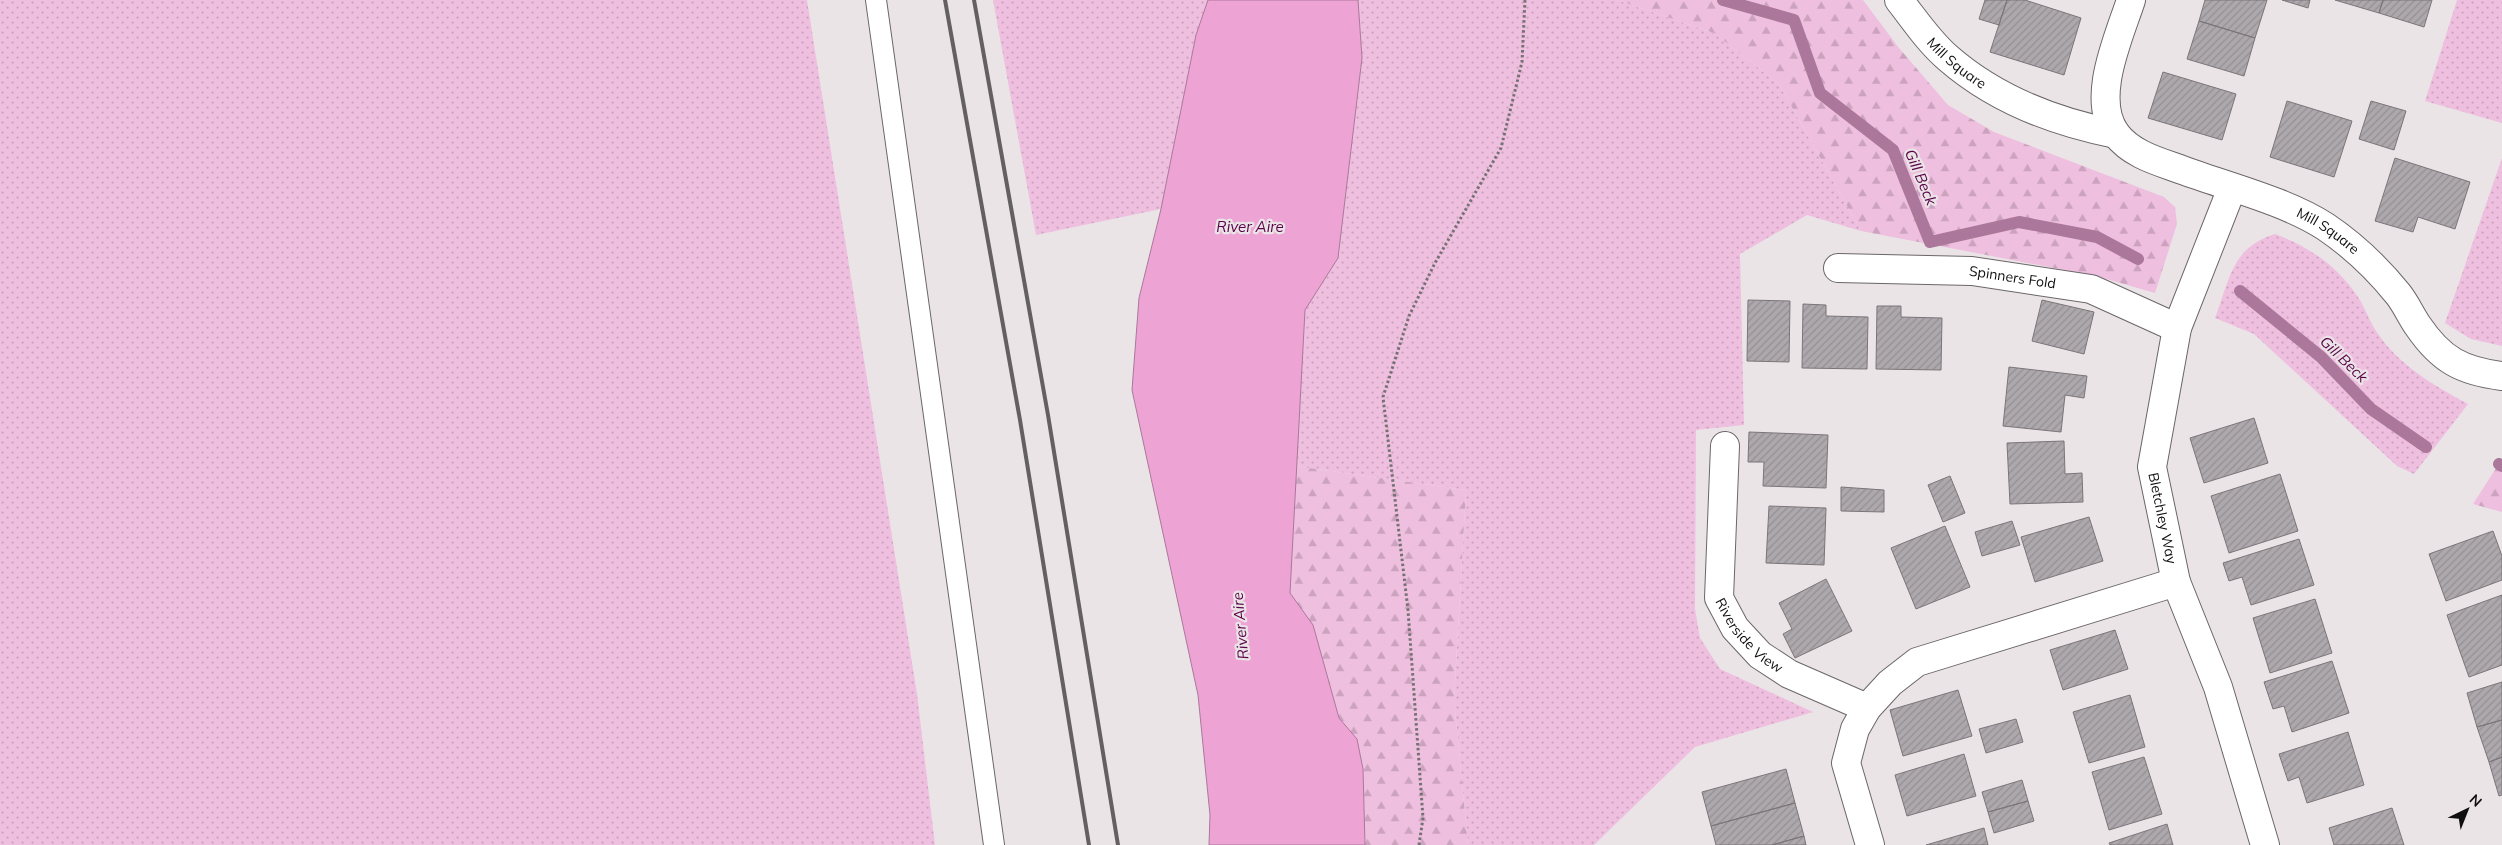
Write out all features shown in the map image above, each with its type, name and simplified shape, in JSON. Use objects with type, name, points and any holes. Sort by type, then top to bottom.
[{"type":"street","name":"Mill Square","points":[[1899,0],[1946,57],[1978,81],[2026,107],[2085,128],[2116,134]]},
{"type":"street","name":"Mill Square","points":[[2131,0],[2110,66],[2104,104],[2116,134],[2139,154],[2294,211],[2324,226],[2352,247],[2377,270],[2399,296],[2432,346],[2452,362],[2475,372],[2502,376]]},
{"type":"street","name":"Bletchley Way","points":[[2232,188],[2177,328],[2152,467],[2176,582],[2218,686],[2265,845]]},
{"type":"street","name":"Spinners Fold","points":[[1838,268],[1972,271],[2091,289],[2177,328]]},
{"type":"street","name":"Riverside View","points":[[1725,446],[1719,598],[1735,628],[1760,655],[1789,674],[1868,708]]},
{"type":"street","points":[[1870,845],[1846,764],[1855,729],[1868,708],[1890,683],[1917,662],[2176,582]]},
{"type":"lane","points":[[876,0],[994,845]]},
{"type":"path","points":[[1419,845],[1423,818],[1408,610],[1382,397],[1409,316],[1435,263],[1500,148],[1522,62],[1525,0]]},
{"type":"green space","points":[[0,0],[807,0],[917,694],[935,845],[0,845]]},
{"type":"green space","points":[[993,0],[1208,0],[1196,35],[1161,209],[1036,235]]},
{"type":"green space","points":[[1358,0],[1617,0],[1714,33],[1779,84],[1861,231],[1807,215],[1740,254],[1744,425],[1696,430],[1695,609],[1700,638],[1720,669],[1813,712],[1695,747],[1594,845],[1468,845],[1454,700],[1466,490],[1295,466],[1305,309],[1338,258],[1362,58]]},
{"type":"green space","points":[[1617,0],[1863,0],[1899,48],[1948,105],[1994,132],[2164,197],[2175,207],[2177,224],[2155,293],[2096,276],[1861,231],[1779,84],[1714,33]]},
{"type":"green space","points":[[2457,0],[2502,0],[2502,123],[2425,101]]},
{"type":"green space","points":[[2502,158],[2502,346],[2471,339],[2445,323]]},
{"type":"green space","points":[[2275,234],[2312,252],[2333,268],[2352,288],[2378,334],[2397,356],[2419,374],[2468,404],[2414,474],[2397,466],[2254,334],[2215,318],[2229,278],[2241,256],[2260,240]]},
{"type":"green space","points":[[2502,459],[2502,512],[2473,504]]},
{"type":"green space","points":[[1295,466],[1466,490],[1454,700],[1468,845],[1365,845],[1363,769],[1357,739],[1339,718],[1313,625],[1290,593]]},
{"type":"water","name":"River Aire","points":[[1208,0],[1358,0],[1362,58],[1338,258],[1305,310],[1290,593],[1313,625],[1339,718],[1357,739],[1363,769],[1365,845],[1209,845],[1210,815],[1198,695],[1132,390],[1139,298],[1161,209],[1196,35]]},
{"type":"building","points":[[1985,0],[2007,0],[1999,25],[1979,19]]},
{"type":"building","points":[[2007,0],[2025,0],[2081,18],[2064,75],[1990,52]]},
{"type":"building","points":[[2205,0],[2267,0],[2255,38],[2199,21]]},
{"type":"building","points":[[2282,0],[2310,0],[2308,8]]},
{"type":"building","points":[[2335,0],[2383,0],[2379,13]]},
{"type":"building","points":[[2383,0],[2432,0],[2424,27],[2379,13]]},
{"type":"building","points":[[2199,21],[2255,38],[2244,76],[2187,59]]},
{"type":"building","points":[[2163,72],[2236,94],[2222,140],[2148,118]]},
{"type":"building","points":[[2287,101],[2352,121],[2334,177],[2270,157]]},
{"type":"building","points":[[2371,101],[2406,111],[2394,150],[2359,139]]},
{"type":"building","points":[[2395,158],[2470,182],[2455,229],[2418,217],[2413,232],[2375,221]]},
{"type":"building","points":[[1748,300],[1790,301],[1789,362],[1747,361]]},
{"type":"building","points":[[2042,300],[2094,312],[2084,354],[2032,341]]},
{"type":"building","points":[[1803,304],[1826,305],[1826,316],[1868,317],[1867,369],[1802,368]]},
{"type":"building","points":[[1877,306],[1901,306],[1901,317],[1942,318],[1941,370],[1876,369]]},
{"type":"building","points":[[2009,367],[2087,376],[2084,398],[2065,395],[2061,432],[2003,426]]},
{"type":"building","points":[[2254,418],[2268,463],[2204,483],[2190,438]]},
{"type":"building","points":[[1749,432],[1828,435],[1826,488],[1763,486],[1764,462],[1748,462]]},
{"type":"building","points":[[2064,441],[2065,474],[2082,473],[2083,502],[2010,504],[2007,443]]},
{"type":"building","points":[[2280,474],[2298,531],[2229,553],[2211,496]]},
{"type":"building","points":[[1950,476],[1965,513],[1943,522],[1928,485]]},
{"type":"building","points":[[1841,487],[1884,490],[1884,512],[1841,511]]},
{"type":"building","points":[[1769,506],[1826,508],[1824,565],[1766,563]]},
{"type":"building","points":[[2089,517],[2103,561],[2035,582],[2021,537]]},
{"type":"building","points":[[2012,521],[2020,545],[1982,556],[1975,532]]},
{"type":"building","points":[[1945,526],[1970,587],[1916,609],[1891,548]]},
{"type":"building","points":[[2493,531],[2502,556],[2502,580],[2446,601],[2429,554]]},
{"type":"building","points":[[2299,539],[2314,585],[2251,605],[2242,577],[2229,581],[2223,563]]},
{"type":"building","points":[[1826,579],[1852,631],[1795,658],[1783,634],[1792,629],[1779,603]]},
{"type":"building","points":[[2502,595],[2502,665],[2469,677],[2447,615]]},
{"type":"building","points":[[2315,599],[2332,653],[2270,673],[2253,618]]},
{"type":"building","points":[[2115,630],[2128,669],[2063,690],[2050,650]]},
{"type":"building","points":[[2332,661],[2349,713],[2292,732],[2284,706],[2273,709],[2264,682]]},
{"type":"building","points":[[2502,682],[2502,720],[2477,727],[2467,693]]},
{"type":"building","points":[[1958,690],[1972,736],[1903,756],[1890,710]]},
{"type":"building","points":[[2130,695],[2145,747],[2089,763],[2073,712]]},
{"type":"building","points":[[2016,719],[2023,742],[1986,753],[1979,729]]},
{"type":"building","points":[[2502,720],[2502,757],[2489,762],[2477,727]]},
{"type":"building","points":[[2348,732],[2364,785],[2307,803],[2299,777],[2288,781],[2279,754]]},
{"type":"building","points":[[1964,754],[1976,796],[1907,816],[1895,775]]},
{"type":"building","points":[[2144,757],[2162,814],[2109,830],[2092,772]]},
{"type":"building","points":[[2502,757],[2502,795],[2499,796],[2489,762]]},
{"type":"building","points":[[1786,769],[1795,803],[1711,826],[1702,792]]},
{"type":"building","points":[[2022,780],[2028,801],[1988,812],[1982,792]]},
{"type":"building","points":[[2028,801],[2034,821],[1994,833],[1988,812]]},
{"type":"building","points":[[1795,803],[1804,836],[1772,845],[1716,845],[1711,826]]},
{"type":"building","points":[[2392,808],[2404,845],[2334,845],[2329,828]]},
{"type":"building","points":[[2167,824],[2173,845],[2110,845],[2109,843]]},
{"type":"building","points":[[1984,828],[1988,845],[1926,845]]},
{"type":"building","points":[[1804,836],[1806,845],[1772,845]]},
{"type":"waterway","name":"Gill Beck","points":[[1723,0],[1794,20],[1820,93],[1893,150],[1930,242],[2019,222],[2097,237],[2138,259]]},
{"type":"waterway","name":"Gill Beck","points":[[2240,291],[2321,357],[2371,409],[2426,447]]},
{"type":"railway","points":[[945,0],[1020,420],[1089,845]]},
{"type":"railway","points":[[974,0],[1048,415],[1118,845]]}]
